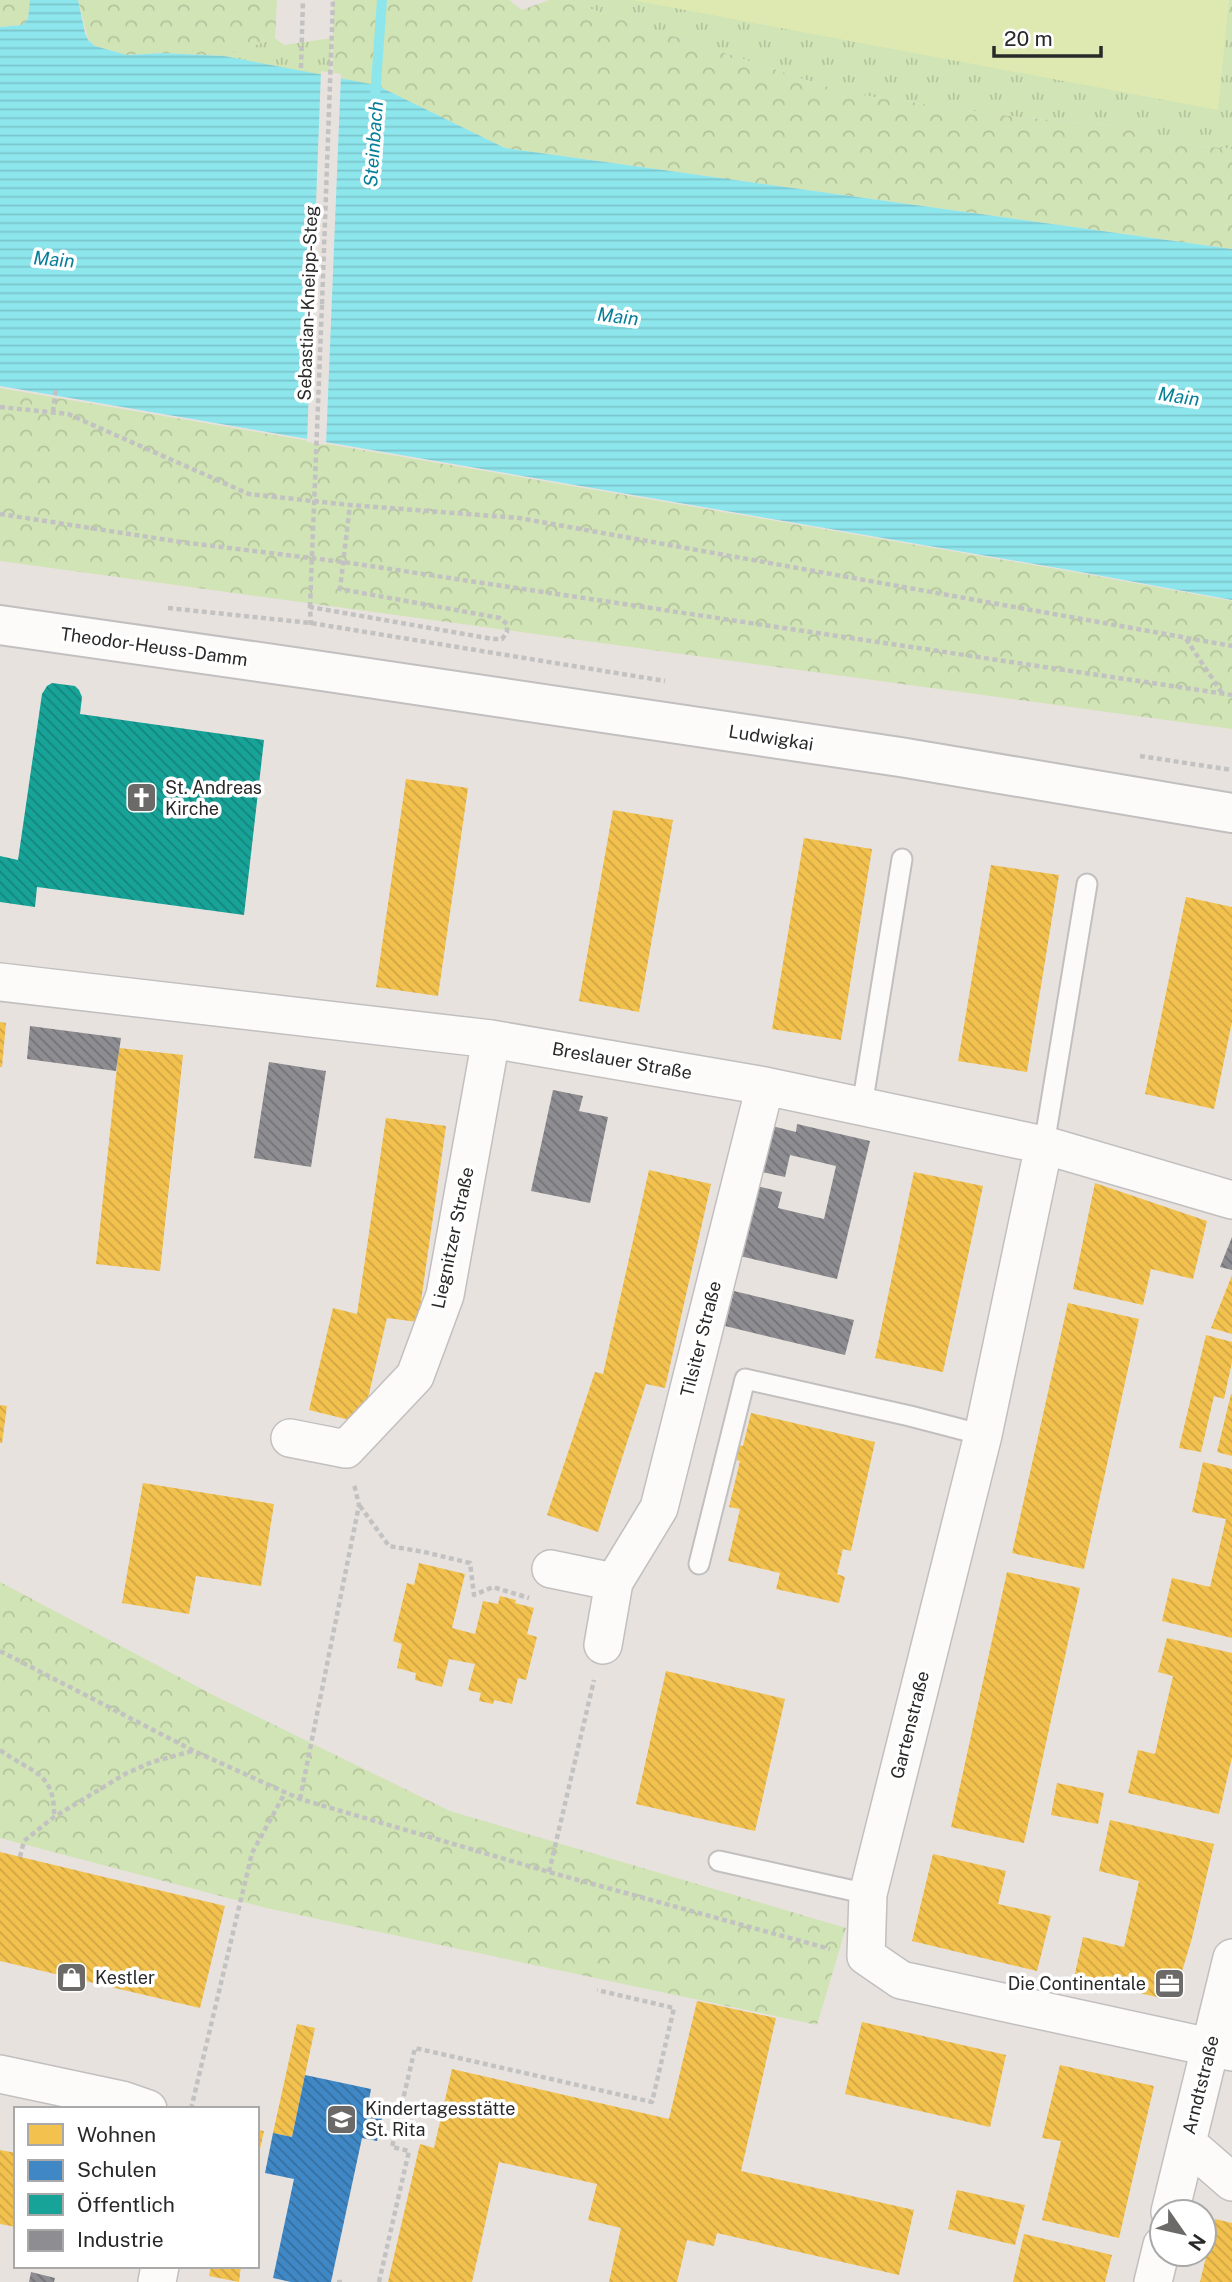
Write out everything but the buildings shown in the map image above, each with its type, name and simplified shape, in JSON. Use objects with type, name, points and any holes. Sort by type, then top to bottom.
[{"type":"main road","name":"Theodor-Heuss-Damm","points":[[0,625],[309,669]]},
{"type":"main road","name":"Ludwigkai","points":[[309,669],[900,757],[1232,813]]},
{"type":"street","name":"Breslauer Straße","points":[[0,982],[491,1039],[765,1086],[1044,1146],[1232,1200]]},
{"type":"street","name":"Liegnitzer Straße","points":[[346,1449],[415,1376],[444,1295],[491,1039]]},
{"type":"street","name":"Tilsiter Straße","points":[[603,1645],[614,1582],[659,1508],[765,1086]]},
{"type":"street","name":"Gartenstraße","points":[[866,1956],[868,1894],[983,1435],[1044,1146]]},
{"type":"street","points":[[290,1438],[346,1449]]},
{"type":"street","points":[[551,1569],[614,1582]]},
{"type":"street","points":[[866,1956],[901,1980],[1221,2050]]},
{"type":"street","name":"Arndtstraße","points":[[1173,2198],[1187,2143],[1221,2050],[1232,1958]]},
{"type":"street","points":[[0,2074],[122,2100],[142,2107]]},
{"type":"street","points":[[1187,2143],[1232,2182]]},
{"type":"lane","points":[[862,1106],[902,859]]},
{"type":"lane","points":[[1044,1146],[1087,884]]},
{"type":"lane","points":[[699,1564],[745,1379],[983,1435]]},
{"type":"lane","points":[[719,1861],[868,1894]]},
{"type":"path","points":[[301,68],[303,0]]},
{"type":"path","name":"Sebastian-Kneipp-Steg","points":[[311,623],[333,0]]},
{"type":"path","points":[[53,412],[56,387]]},
{"type":"path","points":[[0,407],[68,414],[249,494],[519,518],[1232,646]]},
{"type":"path","points":[[310,607],[493,639],[502,639],[507,632],[507,624],[499,618],[340,589],[350,505]]},
{"type":"path","points":[[0,514],[181,542],[343,562],[1232,695]]},
{"type":"path","points":[[1185,638],[1223,694]]},
{"type":"path","points":[[346,1449],[359,1506],[389,1546],[470,1563],[474,1595]]},
{"type":"path","points":[[300,1799],[359,1506]]},
{"type":"path","points":[[549,1872],[603,1645]]},
{"type":"path","points":[[0,1651],[194,1751],[300,1799],[549,1872],[826,1948],[866,1956]]},
{"type":"path","points":[[0,1751],[47,1780],[52,1791],[54,1817]]},
{"type":"path","points":[[20,1857],[24,1841],[54,1817],[125,1774],[152,1762],[194,1751]]},
{"type":"path","points":[[191,2107],[252,1853],[285,1793]]},
{"type":"path","points":[[379,2282],[409,2151],[392,2147],[415,2048],[652,2102],[674,2008],[597,1990]]},
{"type":"path","points":[[337,2282],[343,2282]]},
{"type":"green space","points":[[0,0],[30,0],[28,19],[22,25],[0,27]]},
{"type":"green space","points":[[78,0],[277,0],[275,38],[224,56],[163,53],[127,55],[95,46],[88,40]]},
{"type":"green space","points":[[333,0],[509,0],[522,10],[549,0],[564,0],[846,93],[1009,116],[1115,126],[1190,145],[1232,149],[1232,249],[505,148],[384,89],[333,76]]},
{"type":"green space","points":[[564,0],[1232,0],[1232,149],[1190,145],[1115,126],[1009,116],[846,93]]},
{"type":"green space","points":[[632,0],[1229,0],[1218,110]]},
{"type":"green space","points":[[275,38],[284,45],[332,38],[330,77],[224,56]]},
{"type":"green space","points":[[0,388],[1232,601],[1232,729],[0,561]]},
{"type":"green space","points":[[0,1582],[215,1696],[450,1811],[846,1928],[817,2025],[266,1908],[0,1838]]},
{"type":"water","name":"Main","points":[[30,0],[78,0],[85,33],[95,46],[127,55],[163,53],[224,56],[376,85],[505,148],[1232,249],[1232,600],[0,386],[0,27],[22,25],[28,19]]},
{"type":"pier","points":[[321,71],[341,74],[326,445],[307,442]]},
{"type":"waterway","name":"Steinbach","points":[[375,98],[382,0]]},
{"type":"place","name":"St. Andreas Kirche","points":[[142,798]]},
{"type":"place","name":"Kestler","points":[[72,1978]]},
{"type":"place","name":"Die Continentale","points":[[1169,1984]]},
{"type":"place","name":"Kindertagesstätte St. Rita","points":[[342,2119]]}]
